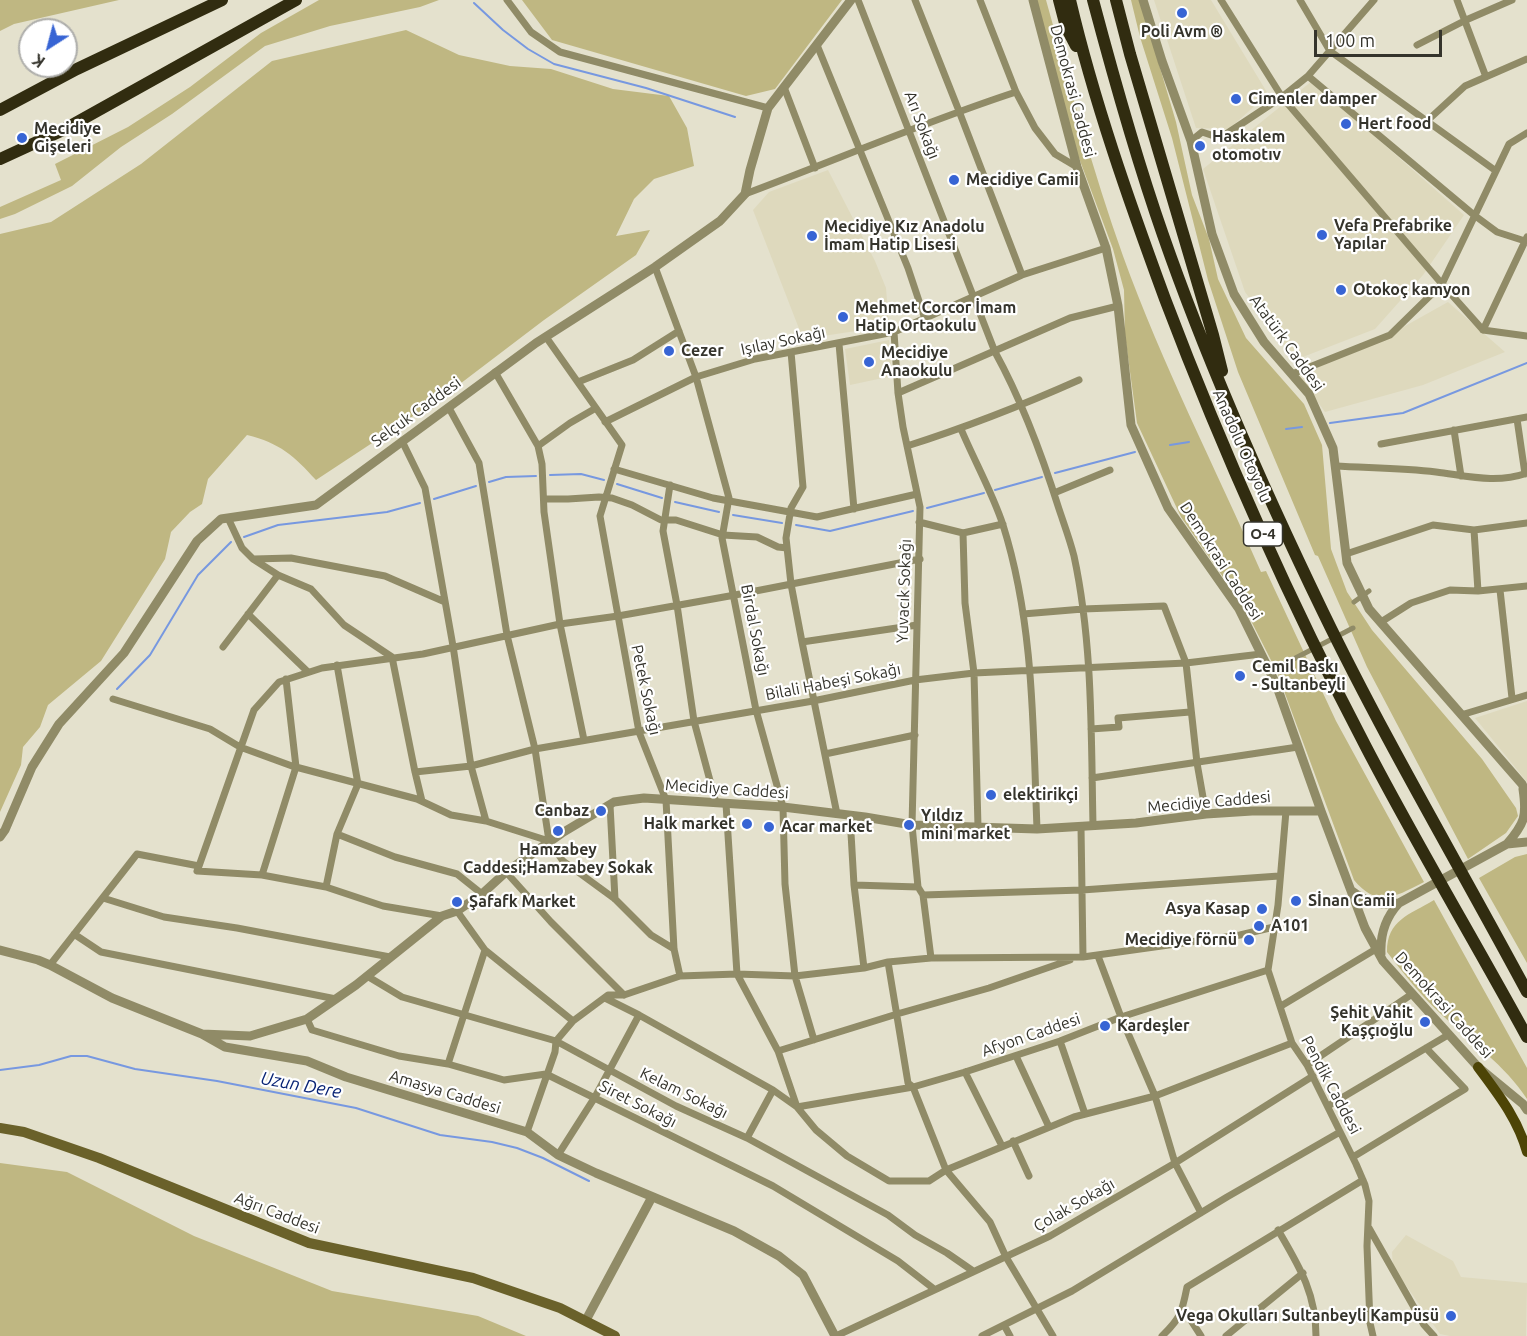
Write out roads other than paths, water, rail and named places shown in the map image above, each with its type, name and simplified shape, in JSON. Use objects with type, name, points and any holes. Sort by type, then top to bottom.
[{"type":"highway","points":[[0,110],[76,69],[222,0]]},
{"type":"highway","points":[[0,159],[63,130],[296,0]]},
{"type":"highway","points":[[1059,0],[1066,27],[1085,63]]},
{"type":"highway","name":"Anadolu Otoyolu","points":[[1070,0],[1085,63],[1139,230],[1202,397],[1282,578],[1366,747],[1527,1037]]},
{"type":"highway","name":"Anadolu Otoyolu","points":[[1093,0],[1123,111],[1163,236],[1232,413],[1354,674],[1418,798],[1527,992]]},
{"type":"highway","points":[[1116,0],[1213,335],[1232,413]]},
{"type":"main road","points":[[1478,1067],[1511,1113],[1522,1134],[1527,1152]]},
{"type":"main road","name":"Ağrı Caddesi","points":[[0,1128],[24,1132],[99,1158],[309,1243],[473,1278],[560,1308],[615,1336]]},
{"type":"street","points":[[507,0],[531,32],[560,52],[768,108]]},
{"type":"street","points":[[851,0],[768,108],[750,170],[746,194],[860,151],[909,129],[1016,92]]},
{"type":"street","name":"Arı Sokağı","points":[[858,0],[995,352],[1009,378],[1046,466],[1074,555],[1083,609],[1088,668],[1094,825]]},
{"type":"street","points":[[915,0],[1022,275]]},
{"type":"street","points":[[980,0],[1016,92],[1035,128],[1055,154],[1077,167]]},
{"type":"street","name":"Demokrasi Caddesi","points":[[1033,0],[1077,167],[1106,248],[1118,306],[1131,425],[1168,508],[1239,609],[1276,684],[1320,811],[1365,928],[1379,953],[1412,994],[1478,1067],[1523,1104],[1527,1110]]},
{"type":"street","name":"Atatürk Caddesi","points":[[1143,0],[1191,141],[1212,234],[1234,294],[1264,342],[1309,394],[1333,448],[1347,563],[1369,609],[1522,784],[1527,794]]},
{"type":"street","points":[[1221,0],[1282,97],[1483,330],[1527,336]]},
{"type":"street","points":[[1300,0],[1330,51],[1496,171]]},
{"type":"street","points":[[1191,141],[1202,132],[1220,138],[1282,97],[1308,76],[1374,0]]},
{"type":"street","points":[[1457,0],[1486,77]]},
{"type":"street","points":[[1417,45],[1512,0]]},
{"type":"street","points":[[817,45],[908,268],[925,319]]},
{"type":"street","points":[[1427,121],[1465,86],[1527,59]]},
{"type":"street","points":[[1308,76],[1474,215],[1497,232],[1526,239],[1483,330]]},
{"type":"street","points":[[784,87],[816,168]]},
{"type":"street","points":[[1292,374],[1390,335],[1442,284],[1509,144],[1527,133]]},
{"type":"street","name":"Selçuk Caddesi","points":[[0,837],[32,767],[59,724],[124,653],[197,541],[221,519],[316,505],[495,372],[655,267],[720,221],[746,194]]},
{"type":"street","name":"Işılay Sokağı","points":[[605,422],[696,377],[755,359],[894,332],[1022,275],[1106,248]]},
{"type":"street","name":"Birdal Sokağı","points":[[655,267],[696,377],[728,500],[723,535],[756,710],[783,807],[784,884],[795,976],[814,1040]]},
{"type":"street","points":[[898,393],[1070,318],[1118,306]]},
{"type":"street","points":[[578,382],[633,360],[679,331]]},
{"type":"street","name":"Yuvacık Sokağı","points":[[894,332],[898,393],[917,494],[919,522],[920,559],[912,825],[918,888]]},
{"type":"street","points":[[546,337],[605,422]]},
{"type":"street","points":[[839,344],[854,509]]},
{"type":"street","points":[[791,352],[803,487],[791,512],[786,538],[791,584],[837,814]]},
{"type":"street","points":[[495,372],[538,446],[560,624],[584,740]]},
{"type":"street","points":[[907,446],[961,429],[1079,380]]},
{"type":"street","points":[[449,408],[479,463],[507,635],[535,749],[549,841],[563,861],[615,898],[651,935],[674,949]]},
{"type":"street","points":[[538,446],[596,408]]},
{"type":"street","points":[[1381,444],[1527,417]]},
{"type":"street","points":[[1335,466],[1436,472],[1479,479],[1513,478],[1526,473],[1517,419]]},
{"type":"street","name":"Petek Sokağı","points":[[605,422],[622,445],[600,516],[639,732],[666,800],[674,949],[681,976]]},
{"type":"street","points":[[961,429],[1003,524],[1023,614],[1030,670],[1037,829]]},
{"type":"street","points":[[1454,430],[1461,476]]},
{"type":"street","points":[[402,441],[425,488],[453,646],[471,766],[486,821]]},
{"type":"street","points":[[614,469],[728,500],[817,517],[917,494]]},
{"type":"street","points":[[1054,493],[1110,470]]},
{"type":"street","points":[[670,485],[663,531],[677,605],[694,721],[721,803],[737,974],[778,1051],[797,1107]]},
{"type":"street","points":[[543,499],[606,497],[632,505],[653,517],[676,520],[723,535],[757,537],[778,547],[787,548]]},
{"type":"street","points":[[228,518],[242,548],[253,559],[278,575],[311,590],[344,625],[392,657],[422,801]]},
{"type":"street","points":[[919,522],[963,533],[1003,524]]},
{"type":"street","points":[[1346,554],[1433,525],[1474,530],[1527,523]]},
{"type":"street","points":[[1474,530],[1478,591]]},
{"type":"street","points":[[963,533],[965,603],[974,673],[978,827]]},
{"type":"street","points":[[253,559],[291,558],[385,576],[445,602]]},
{"type":"street","points":[[442,916],[383,906],[326,887],[262,874],[197,871],[254,710],[279,682],[338,665],[423,654],[560,624],[735,595],[920,559]]},
{"type":"street","points":[[223,646],[278,575]]},
{"type":"street","points":[[1381,622],[1411,603],[1450,590],[1500,590],[1527,586]]},
{"type":"street","points":[[1500,590],[1512,698]]},
{"type":"street","points":[[1354,602],[1369,591]]},
{"type":"street","points":[[1023,614],[1164,606],[1186,663],[1190,712],[1206,814]]},
{"type":"street","points":[[248,614],[308,672]]},
{"type":"street","points":[[802,642],[917,625]]},
{"type":"street","points":[[1284,664],[1353,628]]},
{"type":"street","name":"Bilali Habeşi Sokağı","points":[[415,772],[471,766],[535,749],[639,732],[915,680],[974,673],[1186,663],[1261,654]]},
{"type":"street","points":[[326,887],[337,834],[358,784],[338,665]]},
{"type":"street","points":[[262,874],[296,767],[286,679]]},
{"type":"street","points":[[1461,715],[1527,695]]},
{"type":"street","points":[[113,699],[210,729],[240,747],[296,767],[422,801],[451,815],[486,821],[549,841]]},
{"type":"street","points":[[1091,729],[1119,727],[1118,718],[1190,712]]},
{"type":"street","points":[[825,754],[915,735]]},
{"type":"street","points":[[1092,778],[1298,747]]},
{"type":"street","points":[[1508,844],[1520,829],[1526,816],[1527,807],[1522,784]]},
{"type":"street","name":"Mecidiye Caddesi","points":[[202,1034],[250,1036],[307,1019],[367,976],[442,916],[457,911],[482,894],[506,872],[549,841],[610,805],[628,800],[783,807],[912,825],[1037,829],[1136,823],[1206,814],[1320,811]]},
{"type":"street","points":[[610,805],[615,898]]},
{"type":"street","name":"Pendik Caddesi","points":[[1286,811],[1278,905],[1268,970],[1292,1043],[1313,1076],[1363,1180],[1369,1201],[1367,1246],[1369,1312],[1373,1336]]},
{"type":"street","points":[[850,816],[854,885],[864,968]]},
{"type":"street","points":[[1080,957],[1081,827]]},
{"type":"street","points":[[337,834],[395,857],[457,874],[482,894]]},
{"type":"street","points":[[1281,1006],[1379,953],[1383,928],[1399,903],[1508,844],[1527,842]]},
{"type":"street","points":[[50,964],[137,854],[199,866]]},
{"type":"street","points":[[506,872],[551,922],[624,995]]},
{"type":"street","points":[[923,895],[1082,890],[1280,876]]},
{"type":"street","points":[[854,885],[918,888],[923,895],[932,958]]},
{"type":"street","points":[[1350,889],[1365,901],[1375,904],[1399,903]]},
{"type":"street","points":[[103,898],[164,917],[237,928],[390,957]]},
{"type":"street","points":[[457,911],[485,950],[573,1021]]},
{"type":"street","points":[[527,1132],[555,1052],[556,1041],[573,1021],[608,995],[624,995],[681,976],[737,974],[795,976],[932,958],[1098,956],[1240,935],[1274,927]]},
{"type":"street","points":[[74,934],[101,952],[336,999]]},
{"type":"street","name":"Amasya Caddesi","points":[[0,950],[50,964],[112,998],[202,1034],[225,1047],[307,1061],[346,1077],[527,1132],[558,1155],[734,1231],[787,1262],[803,1275],[836,1336]]},
{"type":"street","points":[[448,1064],[485,950]]},
{"type":"street","points":[[1098,956],[1155,1096],[1175,1163],[1201,1213]]},
{"type":"street","points":[[778,1051],[990,988],[1080,957]]},
{"type":"street","points":[[888,962],[908,1083],[914,1087],[946,1170],[990,1222],[1006,1257],[1053,1336]]},
{"type":"street","name":"Afyon Caddesi","points":[[797,1107],[914,1087],[1016,1056],[1121,1017],[1268,970]]},
{"type":"street","name":"Kelam Sokağı","points":[[367,976],[402,997],[556,1041],[676,1106],[747,1138],[888,1215],[915,1235],[973,1271]]},
{"type":"street","points":[[1307,1065],[1412,994]]},
{"type":"street","points":[[605,998],[639,1014],[773,1090],[797,1107],[816,1130],[848,1156],[889,1181],[928,1181],[946,1170],[1048,1127],[1085,1114],[1155,1096],[1292,1043]]},
{"type":"street","points":[[558,1155],[595,1098],[639,1014]]},
{"type":"street","points":[[307,1019],[312,1030],[399,1056],[448,1064],[504,1080],[546,1074]]},
{"type":"street","points":[[1328,1106],[1448,1035]]},
{"type":"street","points":[[1060,1041],[1085,1114]]},
{"type":"street","points":[[1353,1157],[1465,1089],[1426,1048]]},
{"type":"street","points":[[1016,1056],[1048,1127]]},
{"type":"street","points":[[965,1072],[1002,1146]]},
{"type":"street","name":"Siret Sokağı","points":[[546,1074],[773,1186],[898,1261],[934,1289]]},
{"type":"street","name":"Çolak Sokağı","points":[[836,1336],[1050,1236],[1175,1163],[1313,1076]]},
{"type":"street","points":[[747,1138],[773,1090]]},
{"type":"street","points":[[982,1336],[1072,1291],[1340,1132]]},
{"type":"street","points":[[1013,1141],[1029,1176]]},
{"type":"street","points":[[1162,1336],[1177,1322],[1183,1308],[1187,1287],[1363,1180]]},
{"type":"street","points":[[586,1320],[652,1197]]},
{"type":"street","points":[[1369,1228],[1424,1325],[1434,1336]]},
{"type":"street","points":[[1278,1230],[1306,1278],[1316,1322],[1316,1336]]},
{"type":"street","points":[[1226,1336],[1303,1273]]},
{"type":"street","points":[[1183,1308],[1201,1336]]},
{"type":"street","points":[[1004,1325],[1010,1336]]},
{"type":"waterway","points":[[474,3],[503,30],[528,49],[554,64],[646,88],[735,117]]},
{"type":"waterway","points":[[1330,423],[1403,413],[1527,363]]},
{"type":"waterway","points":[[1286,429],[1302,427]]},
{"type":"waterway","points":[[1170,445],[1189,442]]},
{"type":"waterway","points":[[1055,473],[1135,452]]},
{"type":"waterway","points":[[550,475],[581,474],[604,480]]},
{"type":"waterway","points":[[489,482],[506,477],[536,476]]},
{"type":"waterway","points":[[995,490],[1042,477]]},
{"type":"waterway","points":[[617,484],[662,498]]},
{"type":"waterway","points":[[434,499],[476,486]]},
{"type":"waterway","points":[[927,508],[984,493]]},
{"type":"waterway","points":[[675,502],[719,512]]},
{"type":"waterway","points":[[244,537],[278,525],[387,512],[420,503]]},
{"type":"waterway","points":[[796,525],[830,531],[913,511]]},
{"type":"waterway","points":[[733,515],[782,523]]},
{"type":"waterway","points":[[117,689],[150,655],[198,575],[231,542]]},
{"type":"waterway","name":"Uzun Dere","points":[[0,1070],[39,1065],[71,1056],[87,1056],[135,1069],[217,1081],[356,1108],[440,1135],[517,1148],[589,1181]]},
{"type":"place","name":"Poli Avm ®","points":[[1182,13]]},
{"type":"place","name":"Cimenler damper","points":[[1236,99]]},
{"type":"place","name":"Hert food","points":[[1346,124]]},
{"type":"place","name":"Mecidiye Gişeleri","points":[[22,138]]},
{"type":"place","name":"Haskalem otomotıv","points":[[1200,146]]},
{"type":"place","name":"Mecidiye Camii","points":[[954,180]]},
{"type":"place","name":"Vefa Prefabrike Yapılar","points":[[1322,235]]},
{"type":"place","name":"Mecidiye Kız Anadolu İmam Hatip Lisesi","points":[[812,236]]},
{"type":"place","name":"Otokoç kamyon","points":[[1341,290]]},
{"type":"place","name":"Mehmet Corcor İmam Hatip Ortaokulu","points":[[843,317]]},
{"type":"place","name":"Cezer","points":[[669,351]]},
{"type":"place","name":"Mecidiye Anaokulu","points":[[869,362]]},
{"type":"place","name":"Cemil Baskı - Sultanbeyli","points":[[1240,676]]},
{"type":"place","name":"elektirikçi","points":[[991,795]]},
{"type":"place","name":"Canbaz","points":[[601,811]]},
{"type":"place","name":"Halk market","points":[[747,824]]},
{"type":"place","name":"Yıldız mini market","points":[[909,825]]},
{"type":"place","name":"Acar market","points":[[769,827]]},
{"type":"place","name":"Hamzabey Caddesi;Hamzabey Sokak","points":[[558,831]]},
{"type":"place","name":"Sİnan Camii","points":[[1296,901]]},
{"type":"place","name":"Şafafk Market","points":[[457,902]]},
{"type":"place","name":"Asya Kasap","points":[[1262,909]]},
{"type":"place","name":"A101","points":[[1259,926]]},
{"type":"place","name":"Mecidiye förnü","points":[[1249,940]]},
{"type":"place","name":"Şehit Vahit Kaşçıoğlu","points":[[1425,1022]]},
{"type":"place","name":"Kardeşler","points":[[1105,1026]]},
{"type":"place","name":"Vega Okulları Sultanbeyli Kampüsü","points":[[1451,1316]]}]
